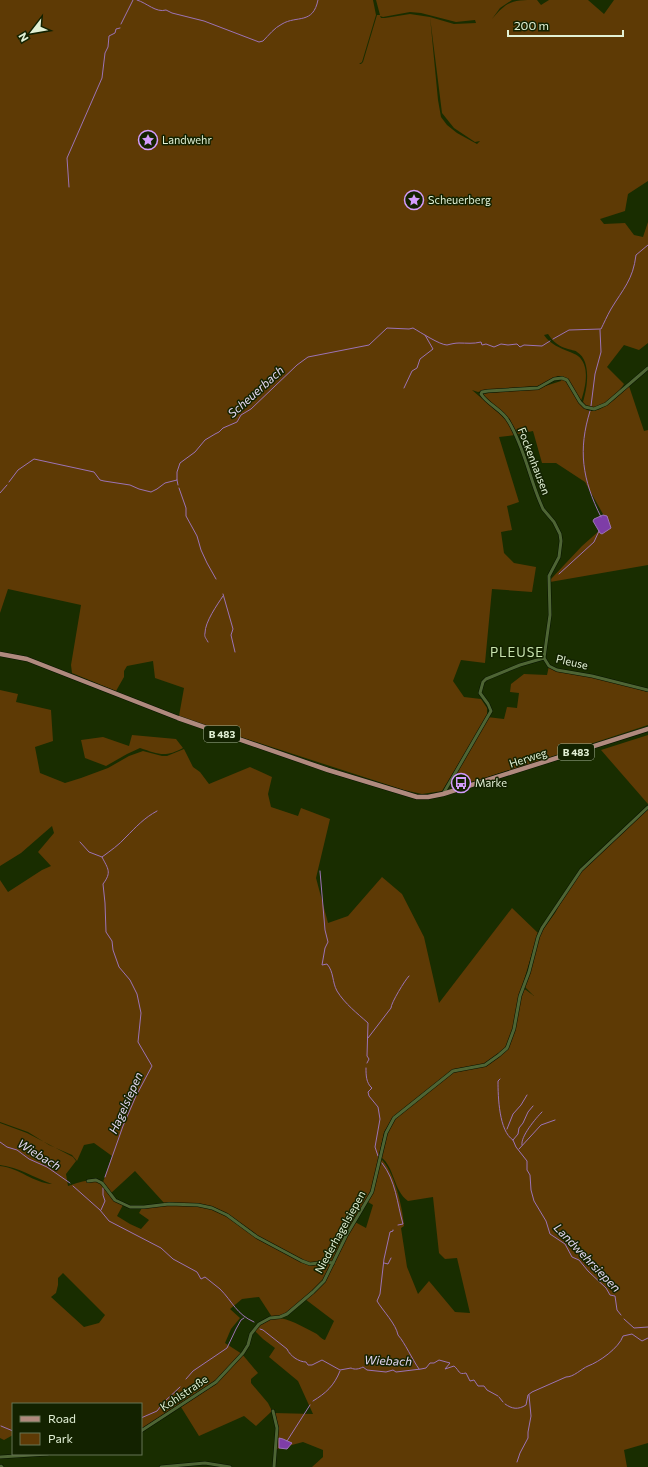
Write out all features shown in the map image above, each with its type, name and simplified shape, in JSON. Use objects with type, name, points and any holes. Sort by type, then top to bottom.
[{"type":"main road","name":"B 483","points":[[0,654],[27,659],[178,718],[359,780],[417,797],[428,797],[443,794]]},
{"type":"main road","name":"Herweg","points":[[443,794],[648,729]]},
{"type":"street","name":"Fockenhausen","points":[[544,658],[550,615],[549,576],[559,558],[561,549],[560,534],[554,522],[543,509],[509,421],[487,402],[481,394],[482,392],[488,391],[538,388],[554,379],[562,378],[567,380],[583,405],[590,409],[597,408],[606,404],[648,368]]},
{"type":"street","name":"Pleuse","points":[[443,794],[490,711],[488,704],[480,693],[483,682],[494,675],[544,658],[549,666],[557,670],[592,676],[648,690]]},
{"type":"street","name":"Niederhagelsiepen","points":[[257,1326],[270,1318],[284,1315],[313,1292],[324,1281],[346,1236],[372,1192],[388,1127],[398,1115],[453,1071],[485,1065],[500,1055],[506,1048],[514,1029],[520,996],[529,972],[536,942],[542,928],[581,870],[648,807]]},
{"type":"street","points":[[88,1181],[96,1180],[102,1183],[115,1200],[130,1207],[192,1204],[216,1210],[227,1215],[258,1237],[302,1261],[310,1264],[327,1262],[333,1263]]},
{"type":"street","name":"Kohlstraße","points":[[142,1430],[216,1382],[246,1348],[251,1334],[257,1326]]},
{"type":"street","points":[[273,1411],[277,1428],[274,1467]]},
{"type":"street","points":[[0,1457],[32,1455]]},
{"type":"street","points":[[161,1467],[205,1462],[230,1467]]},
{"type":"green space","points":[[0,0],[373,0],[376,15],[362,62],[359,64],[361,64],[363,62],[377,15],[380,15],[376,0],[512,0],[500,8],[492,19],[502,8],[512,2],[522,0],[537,0],[541,5],[549,0],[588,0],[604,14],[614,0],[648,0],[648,181],[628,194],[625,211],[600,219],[604,224],[625,223],[634,235],[643,237],[648,222],[648,343],[639,350],[624,345],[607,367],[624,384],[608,402],[597,406],[585,407],[583,402],[587,383],[587,368],[582,356],[576,351],[565,348],[554,342],[548,334],[544,335],[552,343],[578,356],[582,360],[585,366],[586,378],[583,396],[581,401],[579,401],[587,410],[596,411],[601,409],[617,398],[629,386],[644,431],[648,430],[648,565],[550,582],[551,579],[582,546],[608,523],[585,482],[556,463],[542,463],[533,431],[518,434],[509,419],[480,394],[539,388],[561,381],[560,376],[538,386],[478,392],[472,390],[508,421],[515,435],[499,437],[519,502],[507,506],[512,530],[501,532],[504,553],[514,563],[536,567],[532,592],[492,589],[485,663],[461,660],[453,681],[464,697],[481,699],[487,708],[487,717],[442,791],[422,794],[404,790],[179,716],[184,688],[155,678],[153,661],[127,666],[124,671],[124,677],[116,691],[72,673],[71,665],[81,605],[8,589],[0,613]],"holes":[[[410,12],[421,13],[456,22],[475,20],[476,23],[454,24],[430,17],[410,14],[385,18],[381,18],[380,16],[383,17]],[[430,17],[442,113],[454,128],[475,142],[480,141],[477,144],[457,133],[447,125],[441,117]]]},
{"type":"green space","points":[[549,666],[557,670],[592,676],[648,692],[648,725],[475,781],[447,786],[487,717],[504,719],[507,707],[517,708],[519,693],[510,692],[511,684],[524,674],[547,675]]},
{"type":"green space","points":[[0,690],[18,694],[16,702],[51,710],[53,741],[35,747],[40,773],[65,783],[108,768],[129,756],[143,751],[167,756],[184,749],[193,767],[200,772],[209,784],[250,767],[272,777],[268,794],[271,807],[298,816],[301,808],[330,819],[316,878],[328,923],[348,916],[382,877],[402,894],[424,937],[439,1003],[512,908],[538,933],[522,987],[534,996],[524,986],[540,934],[581,871],[648,808],[648,1443],[624,1450],[627,1467],[312,1467],[323,1457],[323,1450],[303,1442],[277,1449],[278,1428],[274,1413],[313,1414],[298,1381],[269,1357],[275,1348],[254,1330],[268,1319],[283,1319],[291,1321],[315,1333],[325,1340],[334,1321],[305,1299],[317,1288],[281,1316],[272,1317],[259,1297],[242,1299],[230,1309],[240,1318],[231,1329],[225,1343],[242,1354],[258,1373],[251,1379],[251,1383],[268,1403],[272,1411],[256,1426],[244,1416],[199,1436],[181,1407],[210,1386],[166,1416],[142,1428],[142,1403],[12,1403],[12,1436],[4,1440],[0,1438],[0,1166],[7,1167],[39,1181],[52,1184],[20,1170],[0,1165],[0,1123],[27,1133],[44,1142],[28,1132],[0,1122],[0,880],[8,892],[42,870],[51,866],[38,852],[54,833],[52,826],[21,853],[0,866]],"holes":[[[492,1060],[493,1061],[481,1067],[454,1071],[395,1119],[389,1127],[381,1157],[389,1167],[399,1191],[408,1201],[433,1197],[439,1253],[445,1259],[457,1258],[470,1313],[455,1312],[429,1281],[418,1294],[407,1267],[401,1228],[404,1226],[400,1200],[390,1171],[380,1158],[373,1192],[368,1202],[373,1205],[366,1228],[355,1222],[335,1258],[345,1236],[372,1191],[384,1132],[393,1118],[451,1071],[481,1065]],[[94,1143],[112,1156],[103,1182],[108,1190],[99,1182],[90,1180],[68,1186],[66,1174],[76,1161],[73,1157],[55,1148],[72,1155],[77,1161],[84,1145]],[[135,1171],[165,1204],[142,1208],[139,1213],[149,1220],[141,1229],[117,1216],[123,1205],[112,1198],[107,1190],[110,1194]],[[257,1235],[258,1237],[310,1264],[323,1263],[310,1265],[258,1238]],[[328,1263],[333,1263],[324,1281],[320,1285],[332,1264]],[[63,1273],[105,1315],[99,1323],[84,1327],[51,1297],[56,1293],[58,1278]]]},
{"type":"green space","points":[[132,735],[176,739],[183,748],[171,753],[162,754],[140,748],[106,766],[85,758],[81,740],[103,737],[129,746]]},
{"type":"green space","points":[[648,735],[648,804],[601,750]]},
{"type":"shaded area","points":[[603,515],[607,516],[611,528],[602,534],[593,521],[594,519]]},
{"type":"shaded area","points":[[279,1438],[292,1443],[287,1449],[279,1448]]},
{"type":"waterway","points":[[121,24],[133,0]]},
{"type":"waterway","points":[[137,0],[155,9],[162,11],[166,10],[172,13],[204,21],[259,42],[263,41],[282,24],[308,16],[316,8],[318,0]]},
{"type":"waterway","points":[[69,187],[67,158],[102,78],[109,36],[115,33],[116,29],[120,28]]},
{"type":"waterway","name":"Scheuerbach","points":[[553,339],[569,330],[601,329],[630,278],[635,264],[636,255],[648,245]]},
{"type":"waterway","name":"Scheuerbach","points":[[9,482],[18,470],[34,459],[94,472],[100,480],[130,485],[151,492],[165,483],[177,480],[177,472],[180,463],[195,452],[205,440],[223,428],[237,422],[241,415],[251,409],[297,365],[308,357],[369,345],[387,328],[413,328],[435,341],[447,345],[456,343],[481,342],[482,345],[486,344],[494,347],[501,344],[517,344],[520,347],[524,345],[542,346],[550,341]]},
{"type":"waterway","points":[[591,406],[595,374],[601,352],[600,330]]},
{"type":"waterway","points":[[404,388],[412,371],[417,368],[420,359],[433,349],[425,335]]},
{"type":"waterway","points":[[590,411],[584,439],[584,464],[590,490],[601,517]]},
{"type":"waterway","name":"Scheuerbach","points":[[177,480],[178,485]]},
{"type":"waterway","name":"Scheuerbach","points":[[0,493],[7,485]]},
{"type":"waterway","points":[[179,488],[186,508],[186,516],[197,536],[201,550],[216,579]]},
{"type":"waterway","points":[[559,574],[594,542],[599,531]]},
{"type":"waterway","points":[[223,594],[233,629],[231,635],[235,652]]},
{"type":"waterway","points":[[208,642],[205,638],[207,624],[223,596]]},
{"type":"waterway","name":"Hagelsiepen","points":[[105,1177],[123,1126],[136,1096],[152,1066],[138,1042],[141,1013],[137,994],[130,980],[119,967],[113,950],[112,941],[106,932],[103,884],[106,880],[108,870],[102,857],[120,843],[144,820],[157,811]]},
{"type":"waterway","points":[[80,842],[89,852],[102,857]]},
{"type":"waterway","points":[[320,871],[325,930],[328,942],[325,948],[322,965],[327,964],[329,967],[335,988],[340,996],[368,1023],[367,1056],[369,1059],[367,1063]]},
{"type":"waterway","points":[[368,1038],[391,1008],[398,992],[409,976]]},
{"type":"waterway","points":[[366,1068],[367,1081],[372,1088],[368,1092],[369,1096],[378,1107],[380,1119],[375,1147],[378,1156]]},
{"type":"waterway","name":"Landwehrsiepen","points":[[500,1079],[498,1081],[498,1096],[502,1122],[508,1136],[513,1140],[516,1147],[527,1161],[527,1170],[530,1175],[531,1190],[534,1201],[546,1221],[550,1234],[565,1244],[572,1257],[579,1260],[606,1288],[610,1295],[615,1296],[617,1310],[621,1315]]},
{"type":"waterway","points":[[507,1129],[513,1114],[527,1095]]},
{"type":"waterway","points":[[513,1140],[518,1134],[519,1128],[533,1106]]},
{"type":"waterway","points":[[522,1145],[523,1137],[542,1112]]},
{"type":"waterway","points":[[519,1149],[541,1125],[555,1120]]},
{"type":"waterway","name":"Wiebach","points":[[0,1142],[7,1147],[17,1150],[29,1159],[47,1167],[70,1183]]},
{"type":"waterway","points":[[382,1163],[387,1170],[396,1192],[403,1224],[398,1225]]},
{"type":"waterway","name":"Wiebach","points":[[73,1186],[100,1210],[109,1221],[161,1248],[173,1259],[197,1272],[201,1279],[205,1277],[220,1289],[243,1315],[254,1322]]},
{"type":"waterway","name":"Hagelsiepen","points":[[101,1210],[105,1201],[103,1188]]},
{"type":"waterway","points":[[393,1230],[390,1232],[384,1259],[380,1294],[377,1301],[392,1322],[398,1335],[419,1369]]},
{"type":"waterway","points":[[384,1263],[388,1264],[391,1258]]},
{"type":"waterway","points":[[186,1379],[193,1371],[227,1348],[241,1320],[244,1318]]},
{"type":"waterway","points":[[624,1319],[634,1328],[648,1327]]},
{"type":"waterway","name":"Wiebach","points":[[260,1329],[287,1349],[295,1358],[306,1362],[308,1365],[312,1365],[322,1360],[340,1370],[351,1368],[357,1369],[363,1367],[367,1370],[386,1372],[393,1370],[396,1372],[426,1368],[430,1363],[434,1363],[439,1360],[450,1363],[445,1369],[454,1366],[460,1373],[466,1373],[470,1381],[474,1380],[478,1386],[484,1386],[487,1390],[498,1396]]},
{"type":"waterway","name":"Wiebach","points":[[505,1404],[515,1408],[520,1408],[526,1405],[528,1395],[532,1392],[566,1377],[572,1376],[585,1367],[598,1361],[613,1350],[621,1341],[623,1336],[632,1334],[642,1341],[648,1338]]},
{"type":"waterway","points":[[313,1401],[329,1389],[340,1371]]},
{"type":"waterway","points":[[142,1418],[157,1411],[180,1387]]},
{"type":"waterway","points":[[517,1462],[528,1438],[531,1416],[529,1395]]},
{"type":"waterway","name":"Wiebach","points":[[499,1397],[503,1402]]},
{"type":"waterway","points":[[287,1441],[310,1405]]},
{"type":"waterway","points":[[1,1426],[12,1431]]},
{"type":"place","name":"Landwehr","points":[[148,140]]},
{"type":"place","name":"Scheuerberg","points":[[414,200]]},
{"type":"place","name":"Marke","points":[[461,783]]},
{"type":"district","name":"PLEUSE","points":[[517,652]]}]
